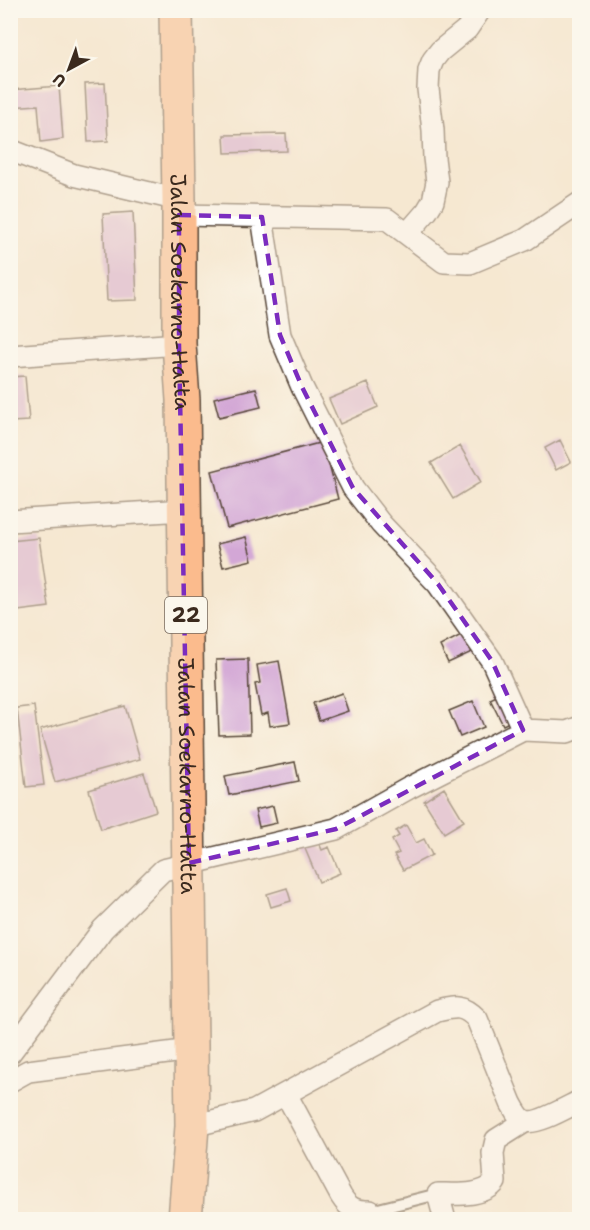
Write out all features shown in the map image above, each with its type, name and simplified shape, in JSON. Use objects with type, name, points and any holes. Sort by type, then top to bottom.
[{"type":"highway","name":"Jalan Soekarno-Hatta","points":[[176,10],[179,208],[178,344],[183,400],[192,1126],[185,1220]]},
{"type":"street","points":[[407,234],[421,220],[430,206],[436,182],[428,89],[429,70],[440,51],[466,29],[480,10]]},
{"type":"street","points":[[10,150],[74,175],[179,208],[262,217],[387,219],[444,262],[470,263],[525,240],[579,203]]},
{"type":"street","points":[[262,217],[280,334],[307,398],[353,488],[381,524],[438,584],[492,661],[523,730]]},
{"type":"street","points":[[10,356],[178,344]]},
{"type":"street","points":[[10,521],[184,510]]},
{"type":"street","points":[[10,1053],[103,929],[163,870],[336,829],[409,788],[523,730],[567,732],[579,728]]},
{"type":"street","points":[[192,1126],[254,1111],[437,1011],[458,1006],[470,1011],[477,1019],[511,1103],[517,1114],[525,1121],[540,1120],[579,1101]]},
{"type":"street","points":[[10,1081],[28,1071],[191,1050]]},
{"type":"street","points":[[286,1094],[348,1207],[371,1215]]},
{"type":"street","points":[[445,1220],[438,1194],[476,1191],[492,1185],[495,1182],[493,1153],[496,1140],[525,1121]]},
{"type":"lane","points":[[371,1215],[438,1194]]},
{"type":"highlighted area","points":[[179,215],[262,217],[280,335],[302,387],[353,488],[438,584],[492,661],[523,730],[336,829],[189,863],[179,344]]},
{"type":"building","points":[[105,83],[108,141],[88,142],[85,84]]},
{"type":"building","points":[[59,86],[63,139],[41,142],[38,105],[10,107],[10,90]]},
{"type":"building","points":[[286,134],[287,151],[225,153],[224,135]]},
{"type":"building","points":[[133,212],[137,300],[107,301],[103,214]]},
{"type":"building","points":[[25,376],[29,421],[10,422],[10,377]]},
{"type":"building","points":[[368,383],[378,407],[340,424],[329,399]]},
{"type":"building","points":[[256,388],[261,407],[219,417],[214,398]]},
{"type":"building","points":[[560,440],[571,462],[556,470],[545,448]]},
{"type":"building","points":[[323,442],[338,499],[227,528],[212,471]]},
{"type":"building","points":[[460,446],[481,482],[453,499],[431,463]]},
{"type":"building","points":[[246,537],[252,560],[223,567],[217,544]]},
{"type":"building","points":[[39,538],[49,607],[10,612],[10,541]]},
{"type":"building","points":[[465,633],[474,651],[448,663],[440,646]]},
{"type":"building","points":[[248,659],[250,734],[219,735],[216,660]]},
{"type":"building","points":[[279,661],[290,723],[270,726],[268,713],[261,715],[255,684],[260,683],[257,665]]},
{"type":"building","points":[[505,692],[517,718],[503,725],[490,699]]},
{"type":"building","points":[[342,693],[348,711],[319,721],[313,703]]},
{"type":"building","points":[[473,701],[484,727],[460,737],[449,711]]},
{"type":"building","points":[[34,706],[44,785],[26,787],[17,708]]},
{"type":"building","points":[[125,706],[140,759],[55,782],[40,730]]},
{"type":"building","points":[[295,762],[299,781],[229,795],[225,776]]},
{"type":"building","points":[[144,773],[156,811],[101,829],[89,790]]},
{"type":"building","points":[[444,788],[464,821],[444,833],[424,801]]},
{"type":"building","points":[[273,806],[277,823],[259,827],[255,810]]},
{"type":"building","points":[[406,825],[416,843],[424,839],[432,855],[403,870],[394,855],[399,853],[392,840],[399,836],[396,831]]},
{"type":"building","points":[[317,838],[322,850],[329,847],[340,873],[319,882],[303,844]]},
{"type":"building","points":[[287,888],[291,901],[271,907],[267,894]]}]
